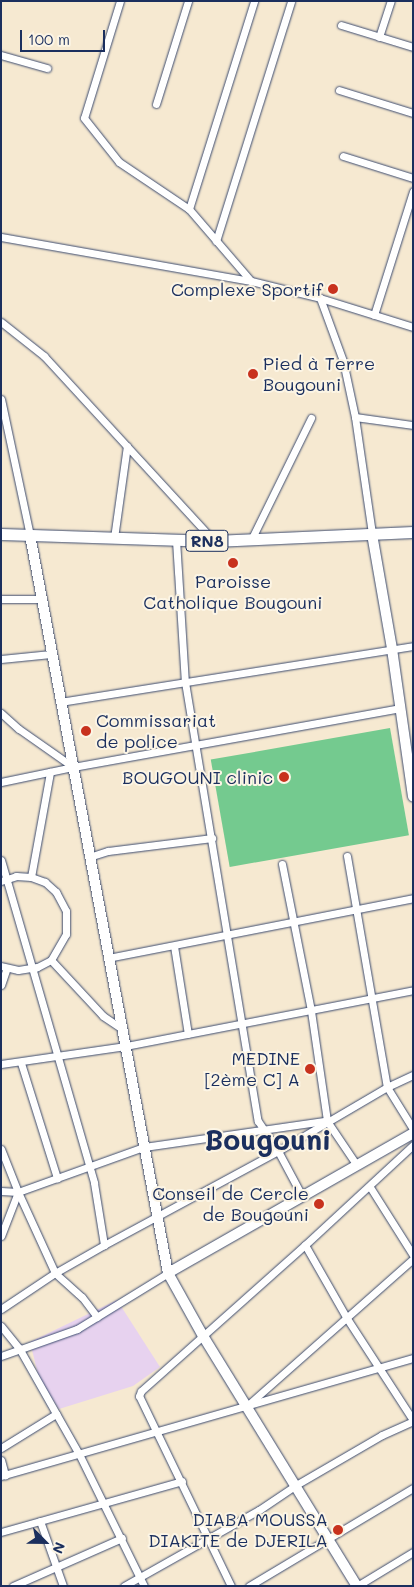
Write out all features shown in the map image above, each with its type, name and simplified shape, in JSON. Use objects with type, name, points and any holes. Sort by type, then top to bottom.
[{"type":"main road","name":"RN8","points":[[1,534],[214,541],[413,532]]},
{"type":"street","points":[[120,1],[84,118],[119,162],[189,209],[251,281]]},
{"type":"street","points":[[156,104],[188,1]]},
{"type":"street","points":[[189,209],[254,1]]},
{"type":"street","points":[[216,241],[291,1]]},
{"type":"street","points":[[380,37],[391,1]]},
{"type":"street","points":[[341,25],[413,47]]},
{"type":"street","points":[[1,55],[47,68]]},
{"type":"street","points":[[339,90],[413,113]]},
{"type":"street","points":[[343,156],[413,178]]},
{"type":"street","points":[[374,315],[413,191]]},
{"type":"street","points":[[1,237],[251,281],[320,298],[413,327]]},
{"type":"street","points":[[320,298],[343,362],[355,417],[372,534],[392,649],[413,797]]},
{"type":"street","points":[[1,322],[44,356],[214,541]]},
{"type":"street","points":[[1,399],[30,534],[168,1273],[203,1336],[357,1586],[413,1552]]},
{"type":"street","points":[[355,417],[413,425]]},
{"type":"street","points":[[251,540],[311,418]]},
{"type":"street","points":[[114,538],[127,446]]},
{"type":"street","points":[[176,540],[185,682],[258,1121],[278,1151],[302,1196]]},
{"type":"street","points":[[1,599],[42,599]]},
{"type":"street","points":[[60,702],[413,646]]},
{"type":"street","points":[[1,659],[51,654]]},
{"type":"street","points":[[1,782],[196,744],[401,708]]},
{"type":"street","points":[[1,713],[19,729],[73,767]]},
{"type":"street","points":[[31,877],[50,772]]},
{"type":"street","points":[[89,857],[108,851],[212,838]]},
{"type":"street","points":[[347,856],[358,908],[387,1087],[413,1129]]},
{"type":"street","points":[[1,860],[4,880],[32,968],[89,1168],[104,1245]]},
{"type":"street","points":[[282,864],[311,1010],[327,1121],[356,1164]]},
{"type":"street","points":[[1,985],[4,967],[18,970],[32,968],[51,960],[66,934],[66,911],[56,892],[45,882],[31,877],[16,876],[4,880]]},
{"type":"street","points":[[108,958],[228,936],[413,898]]},
{"type":"street","points":[[174,946],[188,1034]]},
{"type":"street","points":[[51,960],[103,1016],[122,1029]]},
{"type":"street","points":[[1,1064],[21,1063],[126,1046],[413,990]]},
{"type":"street","points":[[21,1063],[57,1178]]},
{"type":"street","points":[[1,1309],[55,1273],[104,1245],[278,1151],[387,1087],[413,1075]]},
{"type":"street","points":[[1,1191],[18,1192],[89,1168],[144,1146],[262,1128],[327,1121]]},
{"type":"street","points":[[1,1356],[19,1348],[77,1329],[168,1273],[356,1164],[413,1134]]},
{"type":"street","points":[[397,1159],[413,1134]]},
{"type":"street","points":[[231,1586],[158,1431],[139,1396],[141,1390],[306,1246],[413,1145]]},
{"type":"street","points":[[1,1149],[18,1192],[55,1273],[82,1298],[97,1317]]},
{"type":"street","points":[[247,1406],[413,1257],[370,1187]]},
{"type":"street","points":[[1,1236],[18,1192]]},
{"type":"street","points":[[124,1586],[209,1539],[382,1434],[413,1421],[346,1317],[306,1246]]},
{"type":"street","points":[[1,1326],[19,1348],[79,1454],[144,1586]]},
{"type":"street","points":[[1,1460],[3,1475],[413,1358]]},
{"type":"street","points":[[1,1448],[56,1414]]},
{"type":"street","points":[[1,1532],[182,1481]]},
{"type":"street","points":[[249,1586],[413,1488]]},
{"type":"street","points":[[40,1522],[63,1586]]},
{"type":"street","points":[[12,1586],[122,1538]]},
{"type":"shaded area","points":[[117,1300],[160,1367],[133,1386],[59,1409],[39,1378],[30,1342]]},
{"type":"green space","points":[[390,728],[409,835],[230,867],[211,760]]},
{"type":"place","name":"Complexe Sportif","points":[[333,289]]},
{"type":"place","name":"Pied à Terre Bougouni","points":[[253,374]]},
{"type":"place","name":"Paroisse Catholique Bougouni","points":[[233,563]]},
{"type":"place","name":"Commissariat de police","points":[[86,731]]},
{"type":"place","name":"BOUGOUNI clinic","points":[[284,777]]},
{"type":"place","name":"MEDINE [2ème C] A","points":[[310,1069]]},
{"type":"place","name":"Conseil de Cercle de Bougouni","points":[[319,1204]]},
{"type":"place","name":"DIABA MOUSSA DIAKITE de DJERILA","points":[[338,1530]]},
{"type":"district","name":"Bougouni","points":[[268,1139]]}]
